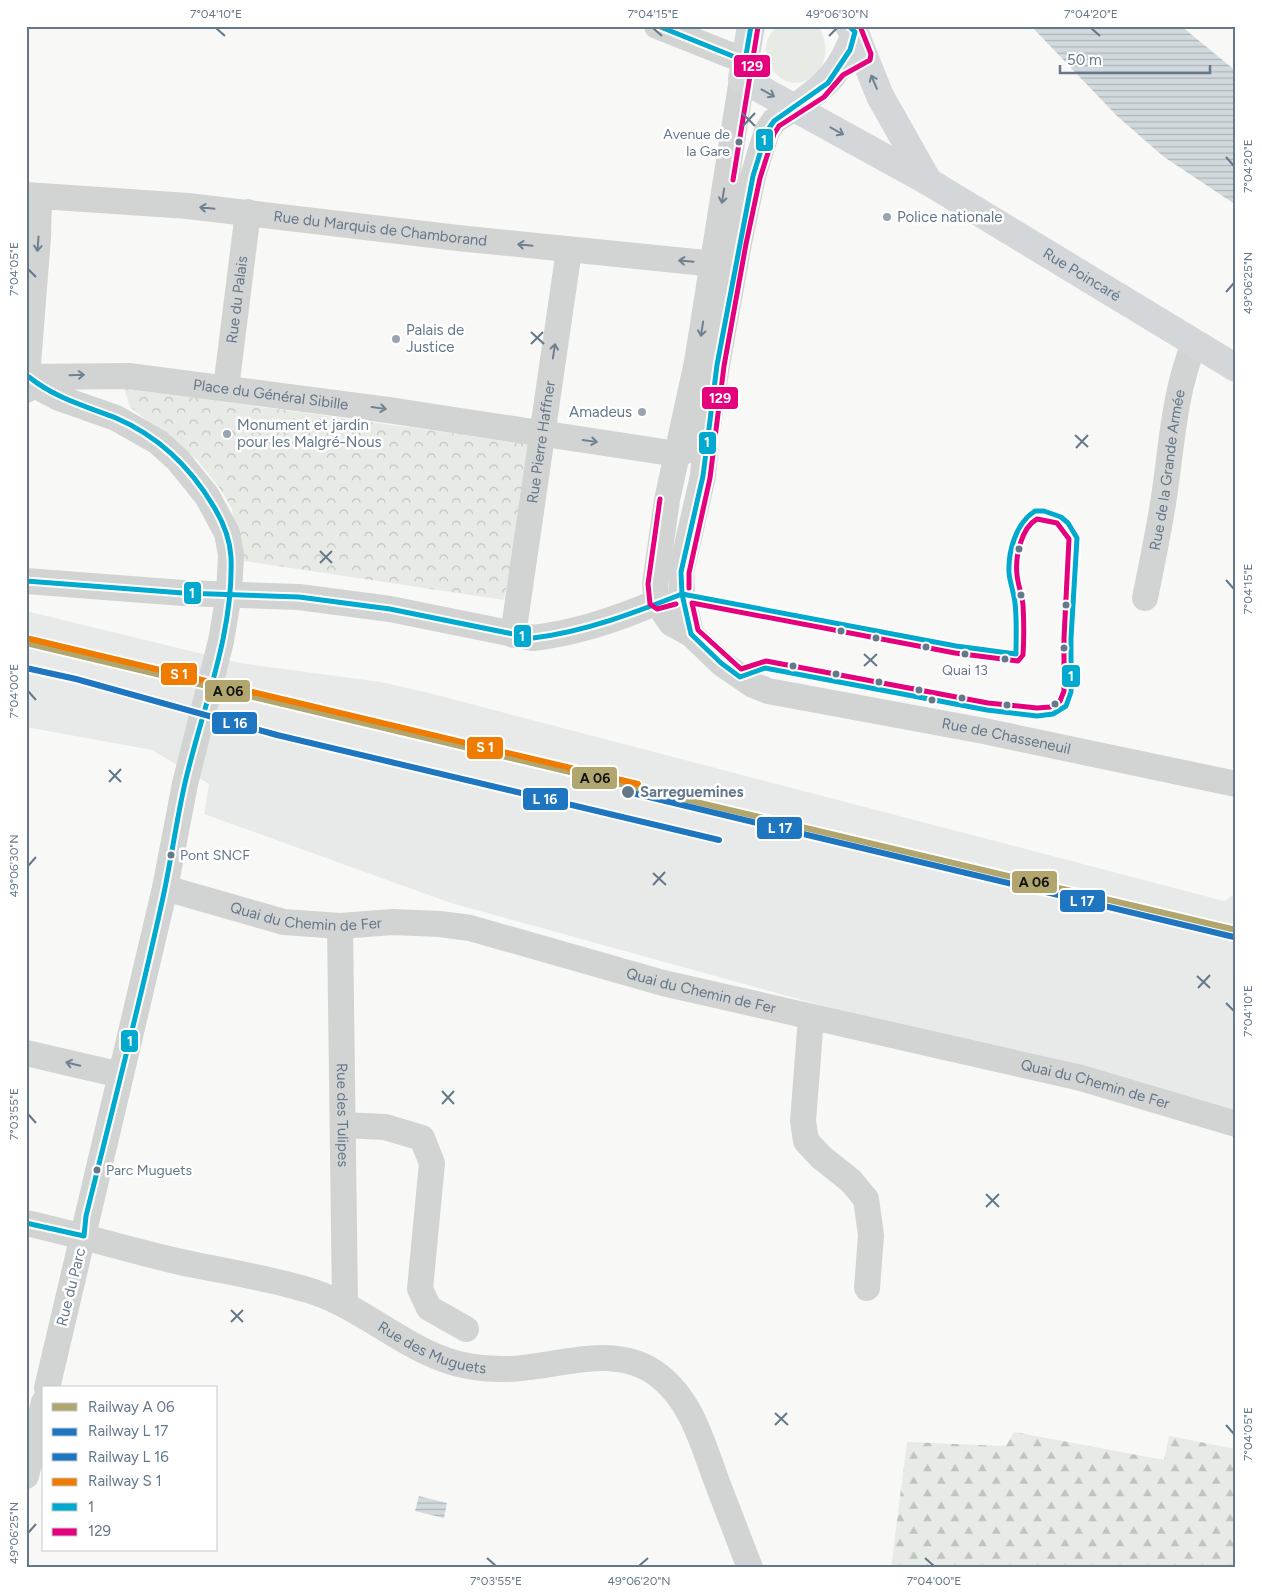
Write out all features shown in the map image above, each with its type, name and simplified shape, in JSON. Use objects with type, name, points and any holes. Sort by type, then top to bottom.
[{"type":"main road","points":[[744,70],[751,26]]},
{"type":"main road","points":[[794,108],[819,91],[838,69],[855,35]]},
{"type":"main road","name":"Rue Poincaré","points":[[855,35],[891,120],[929,182]]},
{"type":"main road","name":"Rue Poincaré","points":[[744,70],[794,108],[929,182],[1236,368]]},
{"type":"street","points":[[657,26],[744,70],[703,476],[681,572],[682,594],[691,634]]},
{"type":"street","points":[[26,581],[183,593],[299,597],[390,609],[533,638],[557,635],[634,613],[657,602],[655,584],[657,566],[677,454],[697,362],[723,265],[767,131],[774,122],[794,108]]},
{"type":"street","points":[[27,382],[38,237],[32,195]]},
{"type":"street","name":"Rue du Marquis de Chamborand","points":[[32,195],[248,212],[569,250],[723,265]]},
{"type":"street","name":"Rue du Palais","points":[[226,388],[248,212]]},
{"type":"street","name":"Rue Pierre Haffner","points":[[513,635],[569,250]]},
{"type":"street","name":"Rue de la Grande Armée","points":[[1145,598],[1164,497],[1175,406],[1186,363],[1194,344]]},
{"type":"street","name":"Place du Général Sibille","points":[[27,382],[129,376],[388,410],[677,454]]},
{"type":"street","name":"Rue du Parc","points":[[27,382],[59,398],[136,428],[158,442],[178,460],[207,496],[227,533],[231,555],[230,580],[220,640],[185,784],[165,888],[82,1232],[84,1236],[47,1386]]},
{"type":"street","points":[[677,454],[694,448],[707,432]]},
{"type":"street","name":"Rue de Chasseneuil","points":[[657,602],[671,623],[691,634],[721,663],[753,685],[774,692],[993,733],[1236,784]]},
{"type":"street","name":"Quai du Chemin de Fer","points":[[165,888],[284,922],[340,926],[393,922],[440,924],[470,928],[663,983],[1080,1078],[1236,1124]]},
{"type":"street","name":"Rue des Tulipes","points":[[340,926],[345,1304]]},
{"type":"street","points":[[811,1018],[803,1121],[806,1141],[820,1157],[851,1181],[866,1199],[871,1235],[866,1288]]},
{"type":"street","points":[[26,1053],[121,1075]]},
{"type":"street","points":[[344,1125],[384,1127],[422,1138],[432,1163],[420,1289],[429,1308],[466,1330]]},
{"type":"street","name":"Rue des Muguets","points":[[26,1224],[84,1236],[172,1260],[312,1291],[345,1304],[416,1346],[466,1366],[507,1369],[597,1358],[620,1359],[639,1364],[656,1373],[683,1400],[698,1432],[750,1568]]},
{"type":"street","points":[[26,1476],[42,1410]]},
{"type":"shaded area","points":[[1031,26],[1181,26],[1236,71],[1236,205],[1164,157],[1117,116]]},
{"type":"shaded area","points":[[26,611],[240,663],[381,682],[425,692],[1224,901],[1236,893],[1236,1120],[451,903],[204,814],[209,784],[152,750],[26,727]]},
{"type":"shaded area","points":[[419,1496],[447,1503],[444,1518],[415,1511]]},
{"type":"green space","points":[[778,26],[818,26],[825,42],[824,60],[819,70],[810,78],[799,82],[788,82],[779,77],[771,68],[767,58],[766,47],[769,36]]},
{"type":"green space","points":[[124,388],[537,445],[504,600],[238,560],[232,509],[221,490],[198,461],[130,407]]},
{"type":"green space","points":[[1014,1432],[1164,1460],[1169,1436],[1236,1449],[1236,1568],[891,1568],[907,1442],[1006,1446]]},
{"type":"transit line","name":"1","points":[[658,26],[745,61],[751,26]]},
{"type":"transit line","name":"1","points":[[682,594],[681,572],[703,476],[717,365],[753,176],[767,131],[774,121],[828,83],[850,50],[855,32],[849,26]]},
{"type":"transit line","name":"129","points":[[689,588],[689,573],[710,478],[724,366],[760,178],[774,134],[779,126],[824,97],[843,75],[870,60],[871,54],[860,26]]},
{"type":"transit line","name":"129","points":[[733,180],[758,27]]},
{"type":"transit line","name":"1","points":[[26,1223],[84,1236],[86,1216],[135,1020],[162,902],[185,783],[222,643],[231,586],[231,557],[226,531],[205,493],[184,466],[159,444],[131,425],[49,391],[29,377]]},
{"type":"transit line","name":"129","points":[[660,499],[648,584],[650,604],[657,609],[676,604]]},
{"type":"transit line","name":"1","points":[[1035,511],[1044,511],[1061,517],[1068,523],[1077,538],[1071,638],[1071,692],[1066,706],[1053,714],[1037,716],[987,710],[765,668],[740,677],[721,663],[691,634],[682,594],[956,646],[1016,654],[1016,609],[1009,573],[1010,556],[1018,530],[1028,516],[1035,511]]},
{"type":"transit line","name":"129","points":[[1037,519],[1057,523],[1069,539],[1064,638],[1064,691],[1060,701],[1050,707],[1037,708],[988,703],[766,661],[741,669],[698,630],[692,603],[955,653],[1018,661],[1023,655],[1024,624],[1017,575],[1018,552],[1027,529],[1037,519]]},
{"type":"transit line","name":"1","points":[[26,581],[183,593],[299,597],[390,609],[533,638],[590,626],[627,615],[682,594]]},
{"type":"transit line","points":[[26,638],[638,784]]},
{"type":"transit line","points":[[26,643],[1236,930]]},
{"type":"transit line","points":[[26,668],[76,679],[277,735],[719,840]]},
{"type":"transit line","points":[[628,792],[1234,937]]},
{"type":"place","name":"Avenue de la Gare","points":[[739,142]]},
{"type":"place","name":"Police nationale","points":[[887,217]]},
{"type":"place","name":"Palais de Justice","points":[[396,339]]},
{"type":"place","name":"Amadeus","points":[[642,412]]},
{"type":"place","name":"Monument et jardin pour les Malgré-Nous","points":[[227,434]]},
{"type":"place","name":"Quai 13","points":[[965,654]]},
{"type":"place","name":"Sarreguemines","points":[[628,792]]},
{"type":"place","name":"Pont SNCF","points":[[171,855]]},
{"type":"place","name":"Parc Muguets","points":[[97,1170]]}]
